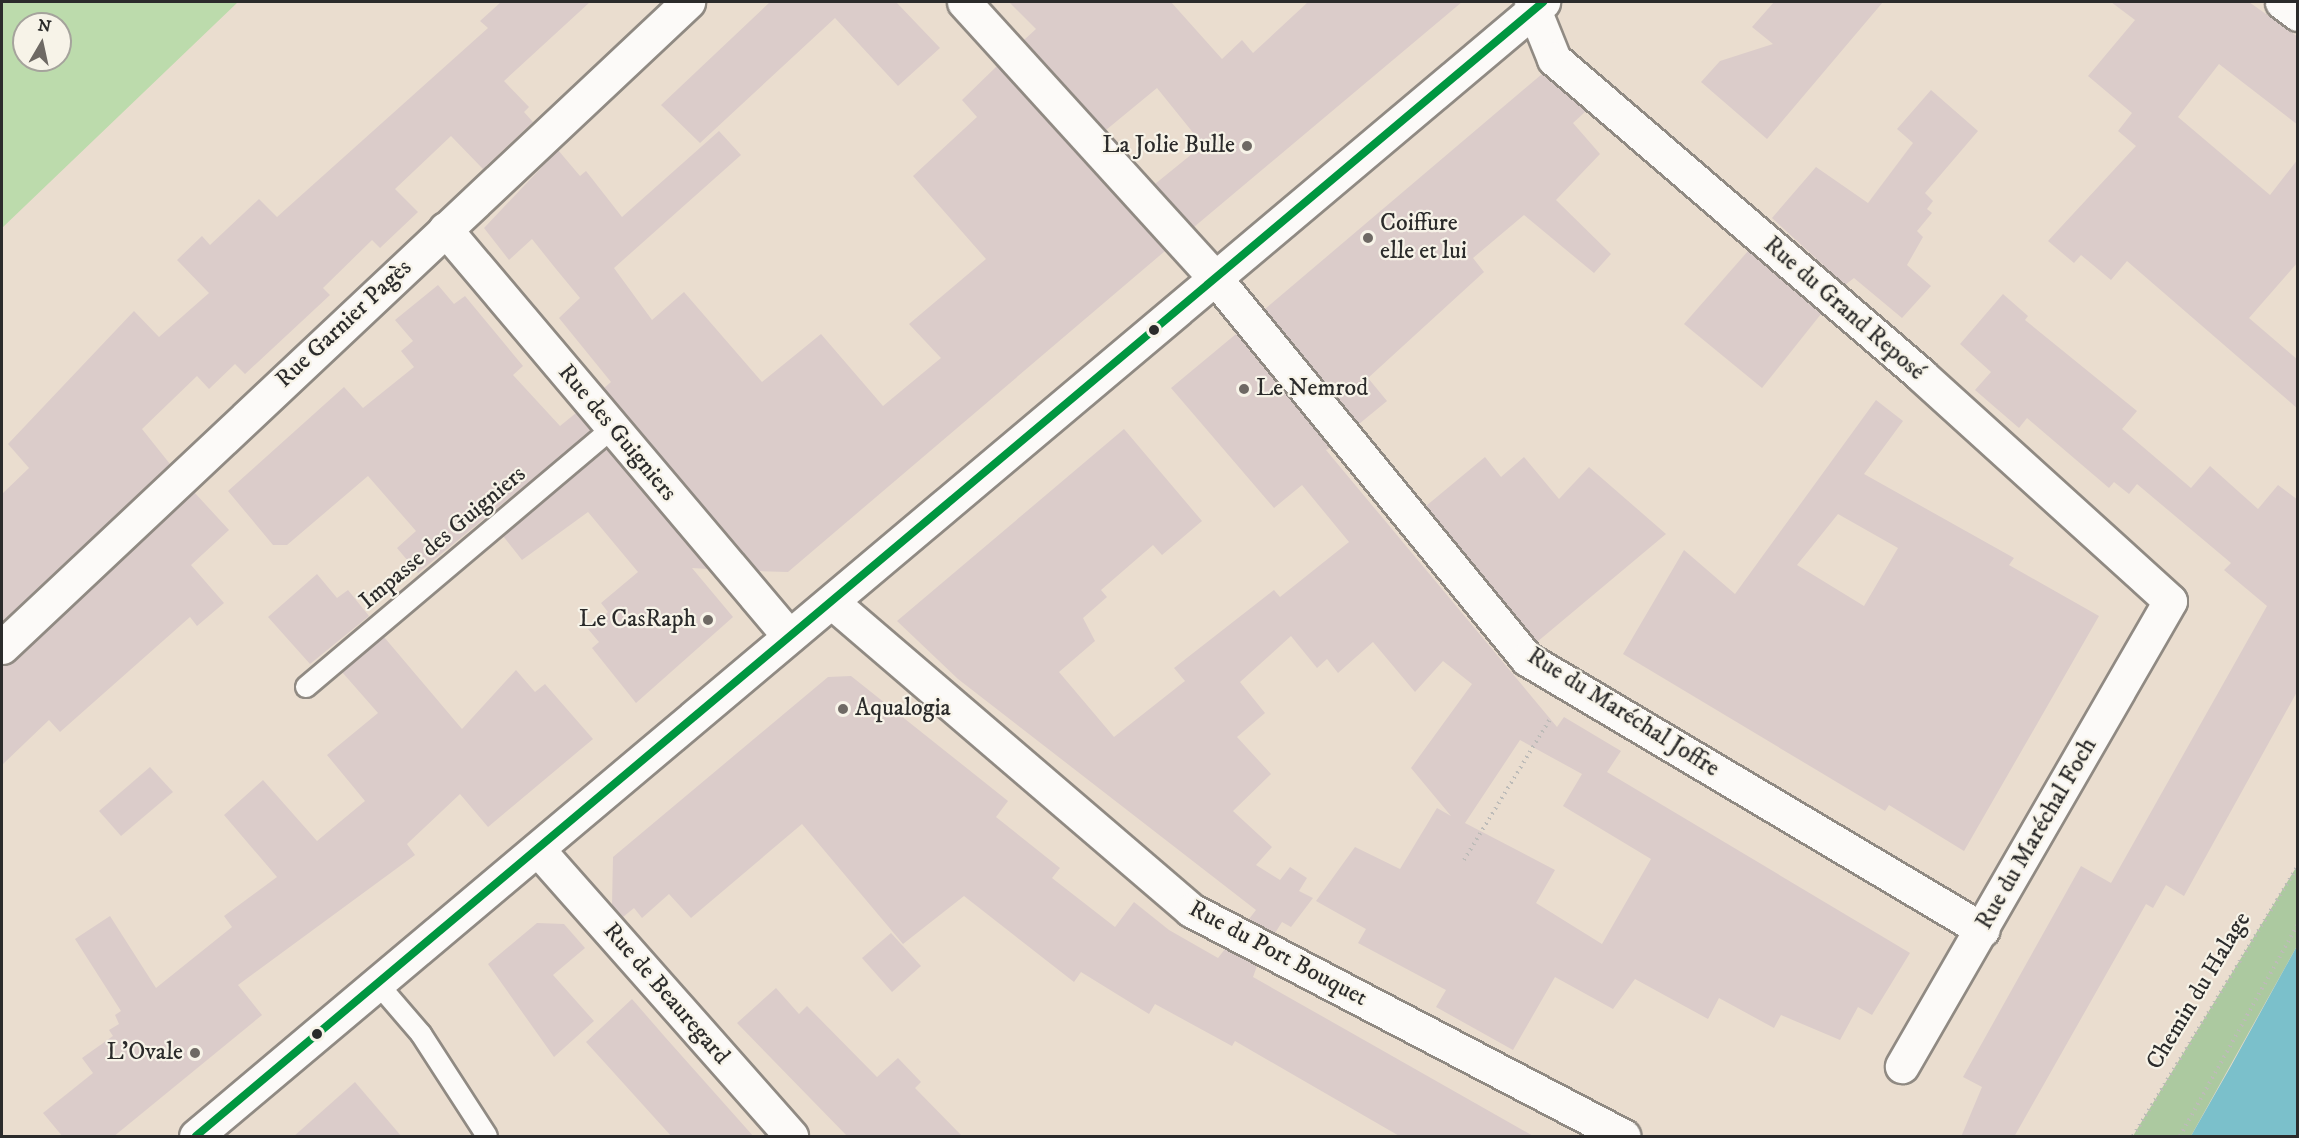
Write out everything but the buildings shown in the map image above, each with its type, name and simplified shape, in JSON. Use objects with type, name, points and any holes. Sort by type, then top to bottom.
[{"type":"street","name":"Rue Garnier Pagès","points":[[2,647],[688,2]]},
{"type":"street","name":"Rue du Maréchal Joffre","points":[[964,2],[1216,279],[1527,659],[1983,930]]},
{"type":"street","points":[[2282,2],[2298,14]]},
{"type":"street","points":[[196,1137],[540,852],[789,636],[833,603],[1216,279],[1537,3]]},
{"type":"street","name":"Rue du Grand Reposé","points":[[1537,3],[1554,59],[1921,375],[2170,601]]},
{"type":"street","name":"Rue des Guigniers","points":[[445,229],[789,636]]},
{"type":"street","name":"Rue du Maréchal Foch","points":[[1902,1066],[1983,930],[2170,601]]},
{"type":"street","name":"Rue du Port Bouquet","points":[[833,603],[1191,910],[1623,1137]]},
{"type":"street","name":"Rue de Beauregard","points":[[540,852],[791,1137]]},
{"type":"lane","name":"Impasse des Guigniers","points":[[306,687],[614,428]]},
{"type":"lane","points":[[378,984],[421,1034],[487,1137]]},
{"type":"path","points":[[1464,860],[1571,685]]},
{"type":"path","name":"Chemin du Halage","points":[[2133,1137],[2298,866]]},
{"type":"path","points":[[2180,1137],[2298,924]]},
{"type":"green space","points":[[2,2],[238,2],[2,228]]},
{"type":"green space","points":[[2297,866],[2297,946],[2191,1136],[2133,1136]]},
{"type":"water","points":[[2297,946],[2297,1136],[2191,1136],[2231,1066]]},
{"type":"transit line","points":[[196,1136],[1543,2]]},
{"type":"place","name":"La Jolie Bulle","points":[[1247,146]]},
{"type":"place","name":"Coiffure elle et lui","points":[[1368,238]]},
{"type":"place","name":"Le Nemrod","points":[[1244,389]]},
{"type":"place","name":"Le CasRaph","points":[[708,620]]},
{"type":"place","name":"Aqualogia","points":[[843,709]]},
{"type":"place","name":"L'Ovale","points":[[195,1053]]}]
